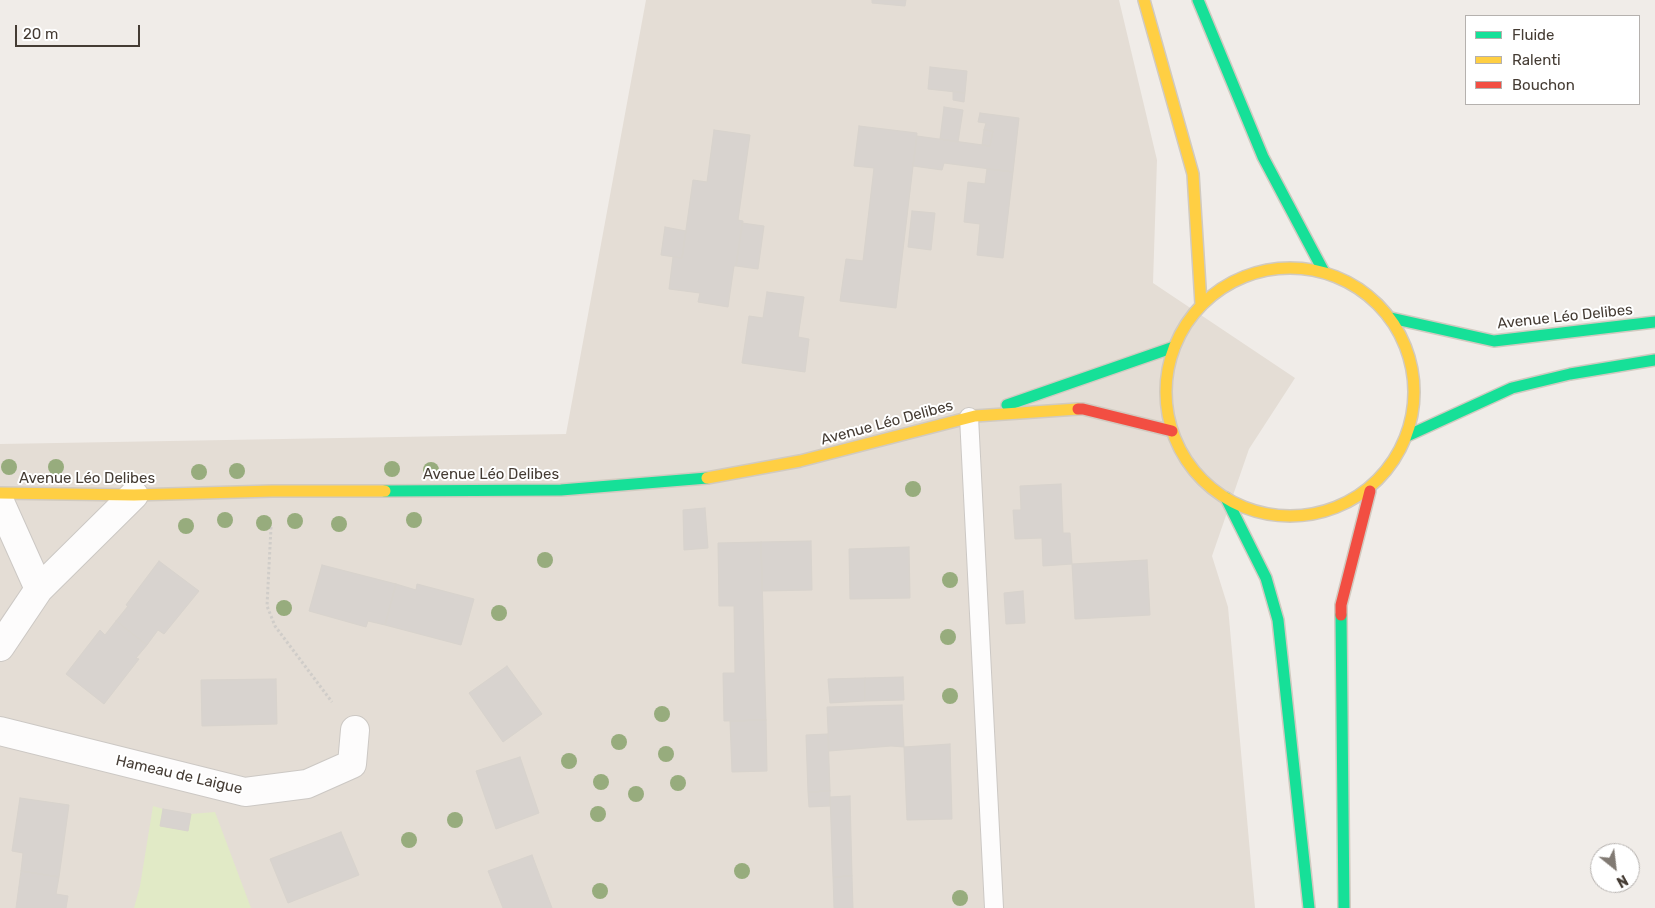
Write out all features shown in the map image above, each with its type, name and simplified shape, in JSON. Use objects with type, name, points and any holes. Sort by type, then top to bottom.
[{"type":"main road","points":[[1144,0],[1193,174],[1202,304]]},
{"type":"main road","points":[[1198,0],[1263,157],[1324,272]]},
{"type":"main road","points":[[1344,908],[1341,605],[1370,491],[1390,466],[1407,436],[1415,396],[1410,355],[1391,318],[1362,289],[1324,272],[1291,267],[1258,271],[1228,284],[1202,304],[1186,324],[1174,347],[1166,388],[1172,431],[1185,457],[1203,480],[1226,498],[1260,512],[1297,516],[1334,508],[1370,491]]},
{"type":"main road","name":"Avenue Léo Delibes","points":[[1391,318],[1494,341],[1655,322]]},
{"type":"main road","name":"Avenue Léo Delibes","points":[[0,493],[134,495],[272,491],[561,490],[696,480],[800,462],[972,417],[1174,347]]},
{"type":"main road","points":[[1407,436],[1512,388],[1570,374],[1655,360]]},
{"type":"main road","name":"Avenue Léo Delibes","points":[[972,417],[1083,409],[1172,431]]},
{"type":"main road","points":[[1226,498],[1266,578],[1278,620],[1309,908]]},
{"type":"street","points":[[0,647],[39,589],[134,495]]},
{"type":"street","points":[[0,502],[39,589]]},
{"type":"street","name":"Hameau de Laigue","points":[[0,731],[245,792],[308,784],[352,764],[356,730]]},
{"type":"lane","points":[[972,417],[994,908]]},
{"type":"path","points":[[272,491],[267,606],[275,626],[319,686],[356,730]]},
{"type":"shaded area","points":[[646,0],[1119,0],[1157,160],[1153,283],[1295,378],[1249,449],[1212,556],[1228,607],[1255,908],[0,908],[0,444],[566,434]]},
{"type":"green space","points":[[153,806],[163,809],[160,826],[188,831],[191,814],[215,812],[251,908],[134,908],[140,886]]},
{"type":"building","points":[[872,0],[906,0],[905,6],[872,3]]},
{"type":"building","points":[[930,67],[967,71],[965,93],[928,89]]},
{"type":"building","points":[[953,91],[965,93],[964,102],[953,100]]},
{"type":"building","points":[[944,107],[963,110],[958,142],[940,139]]},
{"type":"building","points":[[980,113],[1019,118],[1013,172],[944,163],[942,170],[913,166],[917,136],[990,146],[993,131],[984,130],[986,123],[978,122]]},
{"type":"building","points":[[859,126],[917,133],[896,308],[840,301],[846,259],[863,261],[874,168],[854,166]]},
{"type":"building","points":[[714,130],[750,135],[738,220],[743,221],[728,307],[698,302],[700,293],[669,289],[673,257],[682,258],[693,180],[707,182]]},
{"type":"building","points":[[984,130],[993,131],[990,146],[982,145]]},
{"type":"building","points":[[987,169],[1013,172],[1003,258],[977,255],[980,224],[964,222],[968,182],[985,184]]},
{"type":"building","points":[[912,211],[935,213],[931,250],[908,247]]},
{"type":"building","points":[[742,223],[764,226],[758,269],[736,266]]},
{"type":"building","points":[[665,227],[686,231],[682,258],[661,255]]},
{"type":"building","points":[[767,292],[804,297],[798,337],[809,339],[805,372],[742,363],[749,316],[763,318]]},
{"type":"building","points":[[1061,484],[1063,533],[1070,533],[1072,564],[1043,566],[1042,538],[1015,539],[1013,510],[1021,510],[1020,486]]},
{"type":"building","points":[[705,508],[708,548],[684,550],[683,510]]},
{"type":"building","points":[[811,541],[812,590],[762,591],[761,542]]},
{"type":"building","points":[[761,542],[766,720],[724,721],[723,673],[735,673],[734,606],[719,606],[718,543]]},
{"type":"building","points":[[909,547],[910,598],[850,599],[849,549]]},
{"type":"building","points":[[1147,560],[1150,615],[1075,619],[1072,564]]},
{"type":"building","points":[[159,561],[199,591],[164,634],[158,630],[147,645],[116,621]]},
{"type":"building","points":[[322,565],[396,584],[385,625],[368,621],[366,627],[309,611]]},
{"type":"building","points":[[396,584],[416,590],[417,584],[474,599],[461,645],[385,625]]},
{"type":"building","points":[[1023,591],[1025,623],[1006,624],[1004,593]]},
{"type":"building","points":[[116,621],[147,645],[136,658],[139,659],[104,704],[66,674],[100,630],[105,635]]},
{"type":"building","points":[[507,666],[542,714],[503,742],[469,693]]},
{"type":"building","points":[[903,677],[904,700],[865,701],[865,678]]},
{"type":"building","points":[[865,678],[865,701],[830,703],[828,679]]},
{"type":"building","points":[[276,679],[277,724],[202,726],[201,680]]},
{"type":"building","points":[[902,705],[904,747],[891,746],[829,751],[827,707]]},
{"type":"building","points":[[766,720],[767,771],[732,772],[730,721]]},
{"type":"building","points":[[828,734],[830,791],[808,792],[806,735]]},
{"type":"building","points":[[950,744],[952,819],[907,820],[904,747]]},
{"type":"building","points":[[520,757],[539,813],[496,829],[476,771]]},
{"type":"building","points":[[830,791],[830,806],[809,807],[808,792]]},
{"type":"building","points":[[850,796],[852,876],[833,877],[830,797]]},
{"type":"building","points":[[20,798],[69,805],[59,877],[21,871],[23,853],[12,851]]},
{"type":"building","points":[[163,809],[191,814],[188,831],[160,826]]},
{"type":"building","points":[[341,832],[359,875],[288,903],[270,859]]},
{"type":"building","points":[[532,855],[552,908],[503,908],[488,871]]},
{"type":"building","points":[[21,871],[59,877],[56,894],[68,896],[66,908],[16,908]]},
{"type":"building","points":[[852,876],[853,908],[834,908],[833,877]]},
{"type":"traffic: fast","points":[[1198,0],[1263,157],[1324,272]]},
{"type":"traffic: fast","points":[[1391,318],[1494,341],[1655,322]]},
{"type":"traffic: fast","points":[[1007,405],[1174,347]]},
{"type":"traffic: fast","points":[[1407,436],[1512,388],[1570,374],[1655,360]]},
{"type":"traffic: fast","points":[[385,491],[561,490],[707,478]]},
{"type":"traffic: fast","points":[[1226,498],[1266,578],[1278,620],[1309,908]]},
{"type":"traffic: fast","points":[[1341,615],[1344,908]]},
{"type":"traffic: slow","points":[[1144,0],[1193,174],[1201,304]]},
{"type":"traffic: slow","points":[[1290,268],[1326,274],[1348,283],[1368,296],[1386,314],[1399,334],[1408,356],[1414,392],[1408,428],[1399,450],[1386,470],[1368,488],[1348,501],[1326,510],[1290,516],[1254,510],[1232,501],[1212,488],[1194,470],[1181,450],[1172,428],[1166,392],[1172,356],[1181,334],[1194,314],[1212,296],[1232,283],[1254,274],[1290,268]]},
{"type":"traffic: slow","points":[[707,478],[800,461],[975,416],[1078,409]]},
{"type":"traffic: slow","points":[[0,493],[134,495],[272,491],[385,491]]},
{"type":"traffic: jam","points":[[1078,409],[1172,431]]},
{"type":"traffic: jam","points":[[1341,615],[1341,605],[1370,491]]}]
